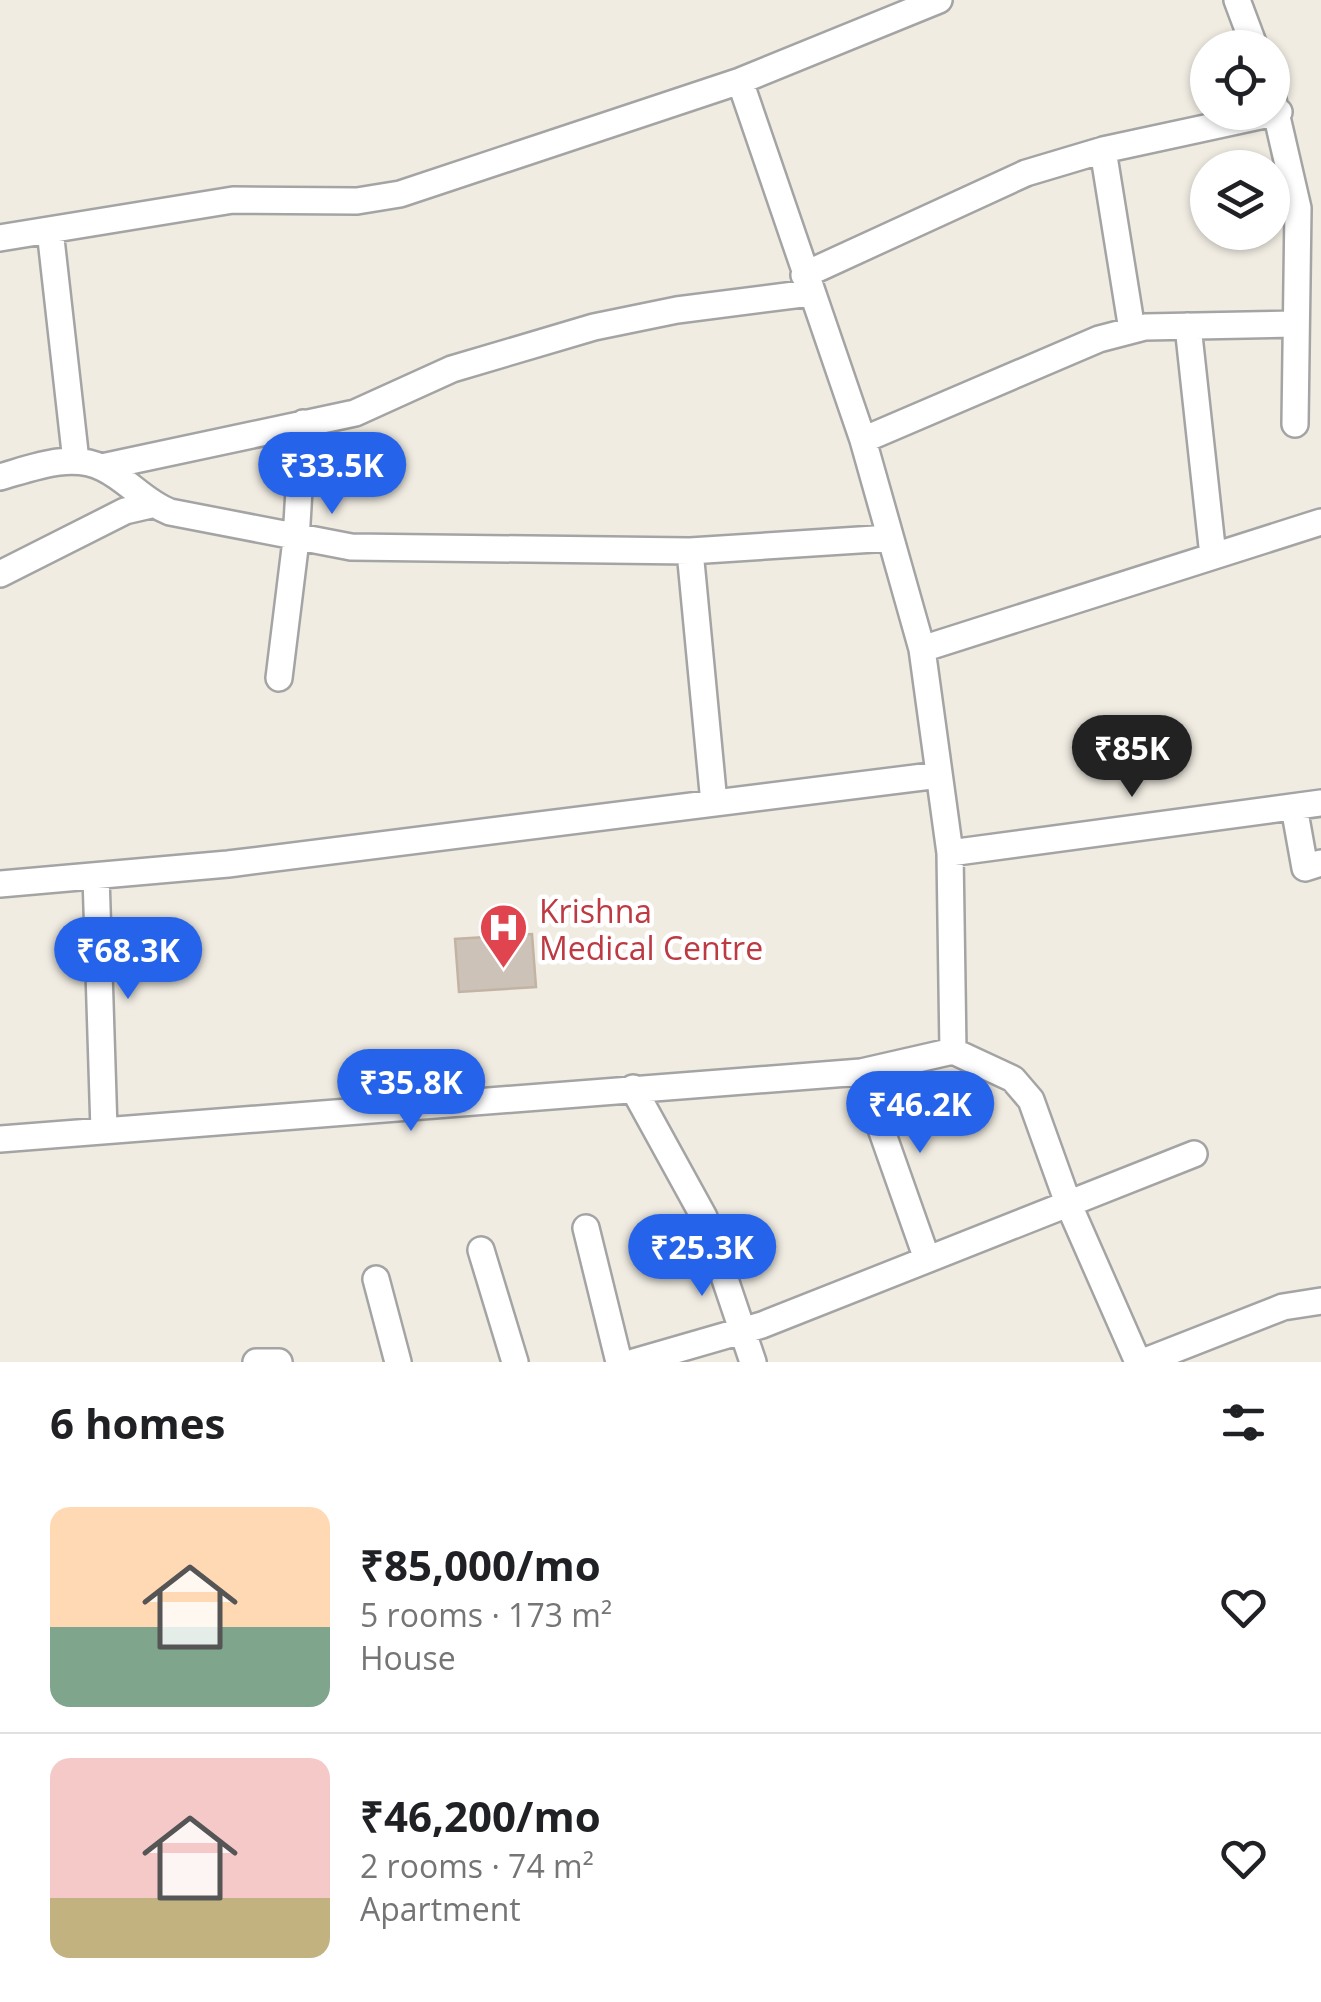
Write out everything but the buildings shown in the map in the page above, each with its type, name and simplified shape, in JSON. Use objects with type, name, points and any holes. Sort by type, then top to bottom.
[{"type":"street","points":[[0,238],[233,200],[357,202],[400,194],[740,81],[939,0]]},
{"type":"street","points":[[1237,0],[1248,30]]},
{"type":"street","points":[[740,81],[863,440],[922,650],[950,853],[954,1051]]},
{"type":"street","points":[[102,467],[354,413],[452,369],[594,327],[807,284],[1026,172],[1190,126]]},
{"type":"street","points":[[1282,130],[1298,208],[1296,424]]},
{"type":"street","points":[[1103,150],[1132,330]]},
{"type":"street","points":[[50,230],[76,461]]},
{"type":"street","points":[[863,440],[1053,357],[1132,330],[1294,324]]},
{"type":"street","points":[[1188,326],[1213,556]]},
{"type":"street","points":[[279,678],[296,540],[303,423]]},
{"type":"street","points":[[0,476],[76,461],[102,467],[152,505],[296,540],[351,547],[463,552],[690,552],[890,538]]},
{"type":"street","points":[[0,574],[125,511],[152,505]]},
{"type":"street","points":[[922,650],[1321,522]]},
{"type":"street","points":[[690,552],[714,803]]},
{"type":"street","points":[[0,884],[228,864],[939,775]]},
{"type":"street","points":[[950,853],[1321,803]]},
{"type":"street","points":[[1294,806],[1306,868],[1321,863]]},
{"type":"street","points":[[96,876],[104,1130]]},
{"type":"street","points":[[0,1138],[862,1072],[954,1051],[1014,1079],[1031,1100],[1068,1203],[1140,1362],[1283,1307],[1321,1300]]},
{"type":"street","points":[[862,1072],[927,1259]]},
{"type":"street","points":[[632,1088],[704,1217],[753,1362]]},
{"type":"street","points":[[634,1362],[741,1332],[1194,1154]]},
{"type":"street","points":[[586,1228],[619,1362]]},
{"type":"street","points":[[481,1250],[515,1362]]},
{"type":"street","points":[[376,1279],[398,1362]]},
{"type":"street","points":[[256,1362],[279,1362]]},
{"type":"place","name":"Krishna Medical Centre","points":[[504,970]]}]
